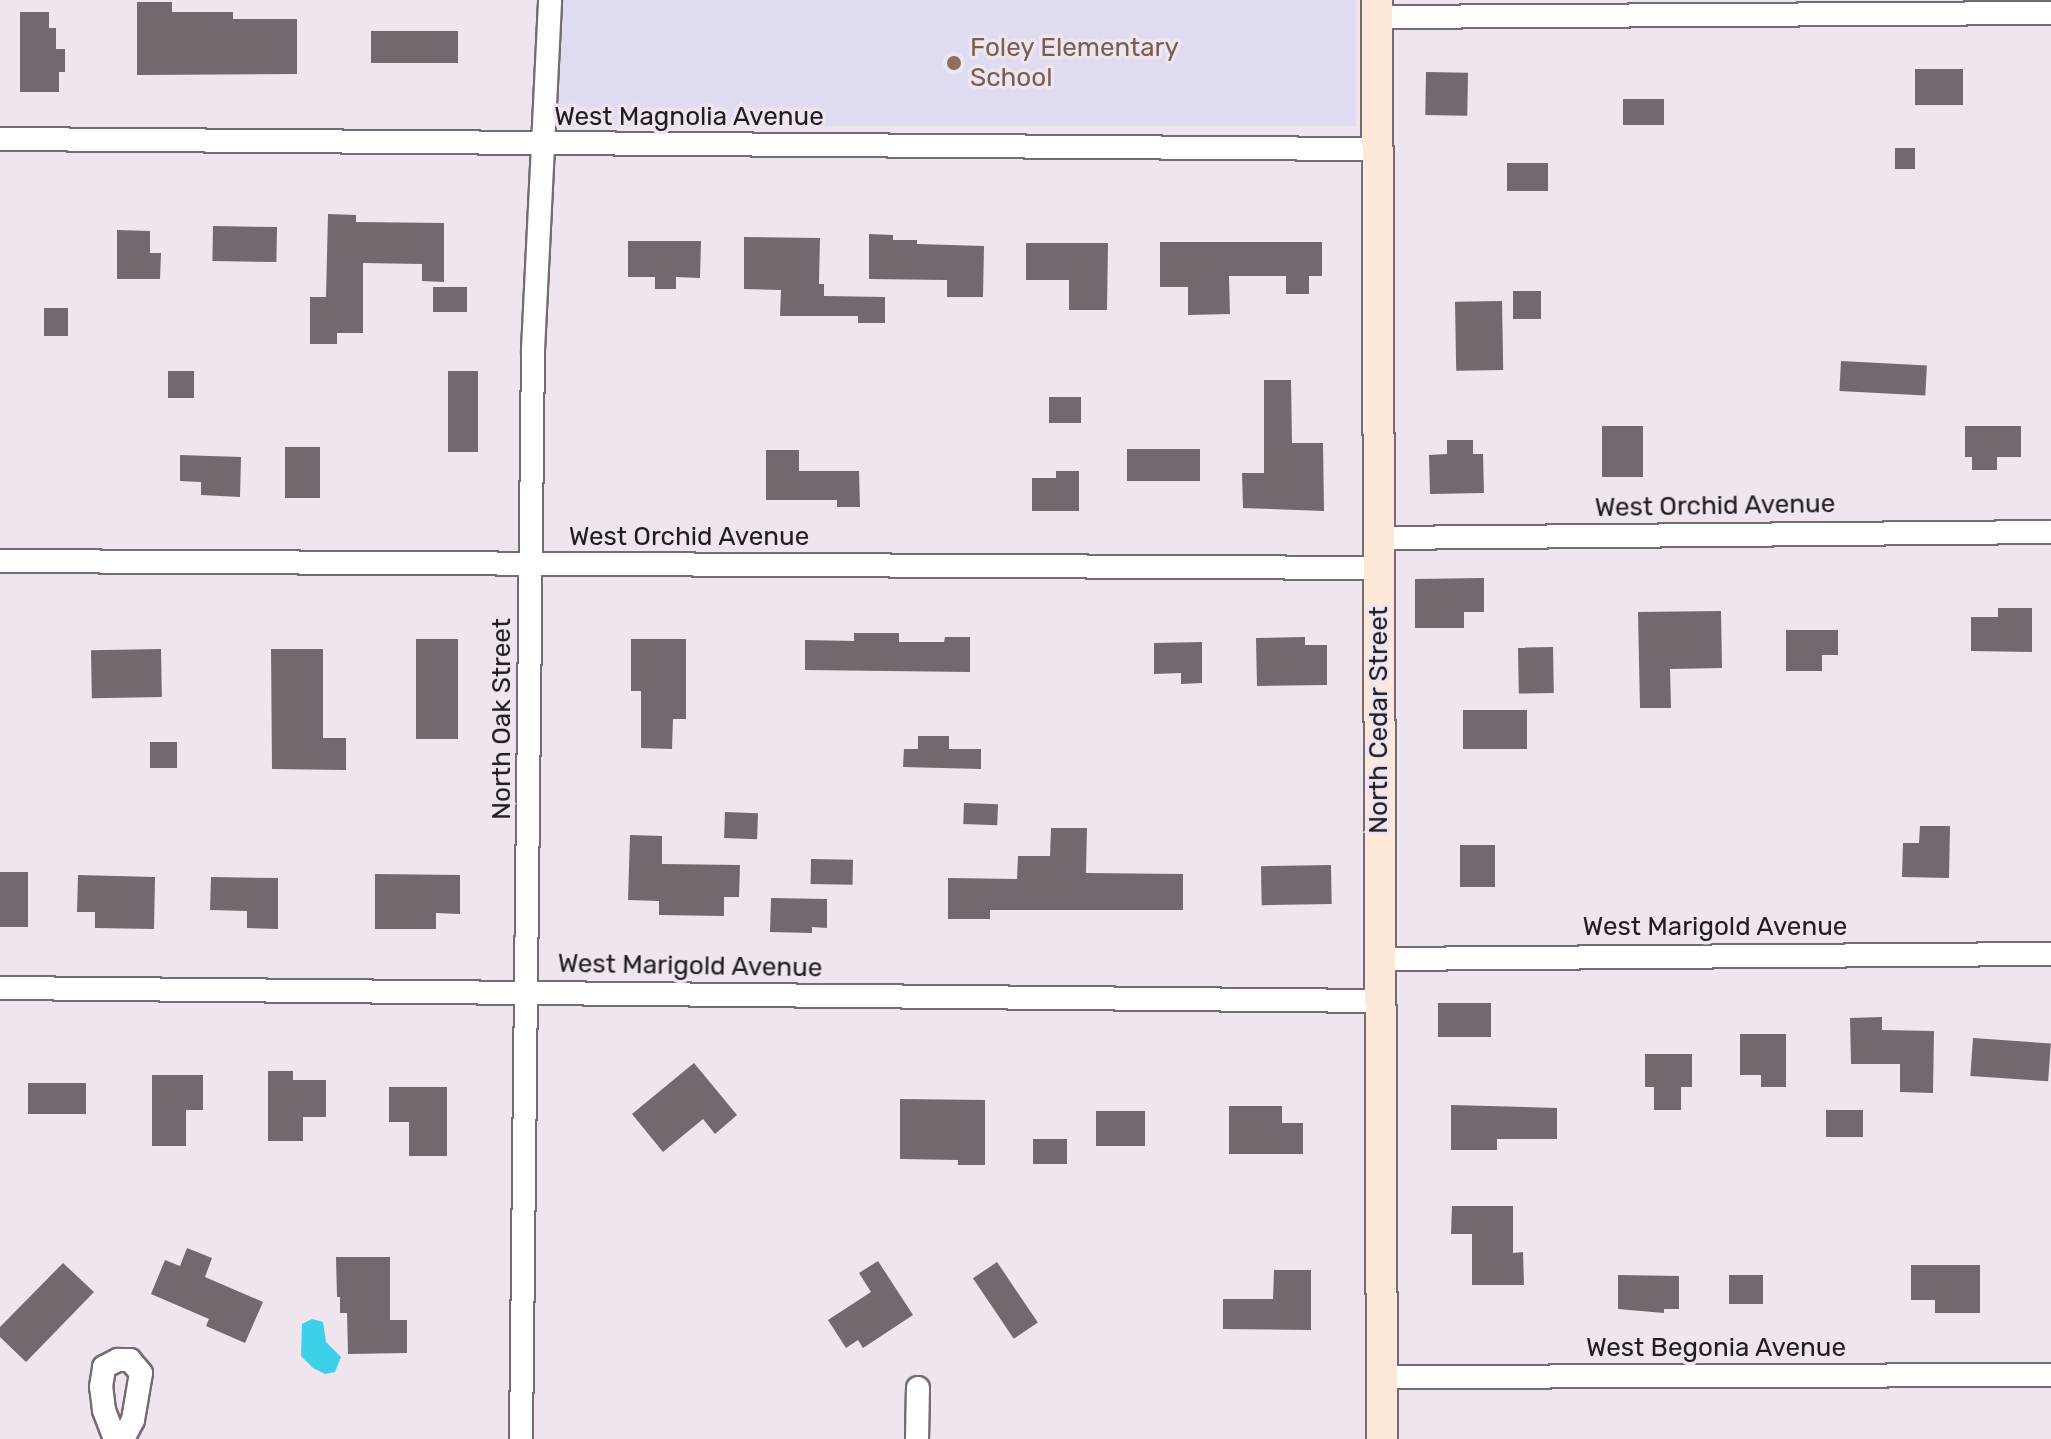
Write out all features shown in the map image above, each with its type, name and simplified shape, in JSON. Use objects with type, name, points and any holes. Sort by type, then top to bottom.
[{"type":"street","name":"North Oak Street","points":[[521,1439],[533,350],[550,0]]},
{"type":"street","points":[[1377,9],[2051,13]]},
{"type":"street","name":"North Cedar Street","points":[[1377,9],[1382,1439]]},
{"type":"street","name":"West Magnolia Avenue","points":[[0,139],[1377,149]]},
{"type":"street","name":"West Orchid Avenue","points":[[0,561],[531,565],[1379,553],[2051,532]]},
{"type":"street","name":"West Marigold Avenue","points":[[1380,959],[2051,954]]},
{"type":"street","name":"West Marigold Avenue","points":[[0,988],[1380,1001]]},
{"type":"street","points":[[115,1439],[104,1410],[101,1387],[104,1367],[118,1360],[130,1360],[141,1373],[133,1420],[123,1439]]},
{"type":"street","name":"West Begonia Avenue","points":[[1382,1377],[2051,1375]]},
{"type":"street","points":[[917,1439],[918,1388]]},
{"type":"shaded area","name":"Foley Elementary School","points":[[553,0],[1356,0],[1356,126],[553,126]]},
{"type":"water","points":[[312,1319],[323,1322],[326,1342],[341,1357],[335,1372],[325,1374],[301,1356],[302,1324]]},
{"type":"building","points":[[137,2],[172,2],[172,12],[233,12],[233,19],[297,19],[297,74],[137,75]]},
{"type":"building","points":[[20,12],[49,12],[49,28],[56,28],[56,49],[65,49],[65,72],[59,72],[59,92],[20,92]]},
{"type":"building","points":[[371,31],[458,31],[458,63],[371,63]]},
{"type":"building","points":[[1915,69],[1963,69],[1963,105],[1915,105]]},
{"type":"building","points":[[1426,72],[1468,73],[1467,116],[1425,115]]},
{"type":"building","points":[[1623,99],[1664,99],[1664,125],[1623,125]]},
{"type":"building","points":[[1895,148],[1915,148],[1915,169],[1895,169]]},
{"type":"building","points":[[1507,163],[1548,163],[1548,191],[1507,191]]},
{"type":"building","points":[[328,214],[356,215],[356,222],[444,223],[444,282],[422,281],[422,264],[363,263],[363,333],[337,333],[337,344],[310,344],[310,297],[326,297]]},
{"type":"building","points":[[213,226],[277,227],[276,262],[212,261]]},
{"type":"building","points":[[117,230],[150,231],[150,253],[161,253],[160,279],[117,279]]},
{"type":"building","points":[[869,234],[893,235],[893,240],[917,240],[917,244],[984,246],[983,297],[947,297],[947,280],[869,279]]},
{"type":"building","points":[[744,237],[820,238],[819,284],[824,284],[824,296],[885,297],[885,323],[858,323],[858,316],[780,316],[781,290],[744,289]]},
{"type":"building","points":[[628,241],[701,241],[700,278],[676,277],[676,289],[655,289],[655,277],[628,277]]},
{"type":"building","points":[[1160,242],[1322,242],[1322,276],[1309,276],[1309,294],[1286,294],[1286,276],[1229,276],[1230,314],[1188,315],[1188,287],[1160,287]]},
{"type":"building","points":[[1026,243],[1108,243],[1107,310],[1069,310],[1069,280],[1026,280]]},
{"type":"building","points":[[433,287],[467,287],[467,312],[433,312]]},
{"type":"building","points":[[1513,291],[1541,291],[1541,319],[1513,319]]},
{"type":"building","points":[[1502,301],[1503,370],[1456,371],[1455,302]]},
{"type":"building","points":[[44,308],[68,308],[68,336],[44,336]]},
{"type":"building","points":[[1841,361],[1927,366],[1925,395],[1839,391]]},
{"type":"building","points":[[168,371],[194,371],[194,398],[168,398]]},
{"type":"building","points":[[448,371],[478,371],[478,452],[448,452]]},
{"type":"building","points":[[1264,380],[1291,380],[1292,443],[1323,443],[1324,511],[1243,508],[1242,473],[1264,473]]},
{"type":"building","points":[[1049,397],[1081,397],[1081,423],[1049,423]]},
{"type":"building","points":[[1602,426],[1643,426],[1643,477],[1602,477]]},
{"type":"building","points":[[1965,426],[2021,426],[2021,457],[1997,457],[1997,470],[1972,470],[1972,457],[1965,457]]},
{"type":"building","points":[[1447,440],[1473,440],[1473,454],[1483,454],[1484,493],[1430,494],[1429,455],[1447,454]]},
{"type":"building","points":[[285,447],[320,447],[320,498],[285,498]]},
{"type":"building","points":[[1127,449],[1200,449],[1200,481],[1127,481]]},
{"type":"building","points":[[766,450],[799,450],[799,471],[859,471],[860,507],[837,507],[837,500],[766,500]]},
{"type":"building","points":[[180,455],[241,457],[240,497],[201,495],[201,482],[180,481]]},
{"type":"building","points":[[1056,471],[1079,471],[1079,511],[1032,511],[1032,478],[1056,478]]},
{"type":"building","points":[[1484,578],[1484,612],[1464,612],[1464,628],[1415,628],[1415,579]]},
{"type":"building","points":[[1998,608],[2032,608],[2032,652],[1971,651],[1971,617],[1998,617]]},
{"type":"building","points":[[1721,611],[1722,668],[1670,669],[1671,708],[1640,708],[1638,612]]},
{"type":"building","points":[[1786,630],[1838,630],[1838,655],[1822,655],[1822,671],[1786,671]]},
{"type":"building","points":[[854,633],[899,633],[899,642],[944,642],[945,637],[970,637],[970,672],[805,670],[805,640],[854,641]]},
{"type":"building","points":[[1305,637],[1305,645],[1327,645],[1327,685],[1257,686],[1256,638]]},
{"type":"building","points":[[416,639],[458,639],[458,739],[416,739]]},
{"type":"building","points":[[631,639],[686,639],[686,719],[673,719],[672,749],[641,748],[641,691],[631,691]]},
{"type":"building","points":[[1202,642],[1202,683],[1181,684],[1181,673],[1154,674],[1154,643]]},
{"type":"building","points":[[1553,647],[1554,693],[1519,694],[1518,648]]},
{"type":"building","points":[[161,649],[162,697],[92,698],[91,650]]},
{"type":"building","points":[[271,649],[323,649],[323,738],[346,738],[346,770],[272,769]]},
{"type":"building","points":[[1463,710],[1527,710],[1527,749],[1463,749]]},
{"type":"building","points":[[918,736],[949,736],[949,749],[981,749],[981,769],[903,767],[904,749],[918,749]]},
{"type":"building","points":[[150,742],[177,742],[177,768],[150,768]]},
{"type":"building","points":[[964,803],[998,804],[997,825],[963,824]]},
{"type":"building","points":[[725,812],[758,813],[757,839],[724,838]]},
{"type":"building","points":[[1920,826],[1950,826],[1949,878],[1902,877],[1903,843],[1919,843]]},
{"type":"building","points":[[1051,828],[1087,828],[1086,873],[1183,874],[1183,910],[990,910],[990,919],[948,919],[948,878],[1017,879],[1018,856],[1050,856]]},
{"type":"building","points":[[630,835],[662,836],[662,864],[740,865],[739,897],[724,897],[724,916],[659,915],[659,901],[628,900]]},
{"type":"building","points":[[1460,845],[1495,845],[1495,887],[1460,887]]},
{"type":"building","points":[[811,859],[853,860],[853,885],[811,884]]},
{"type":"building","points":[[1331,865],[1332,904],[1262,905],[1261,866]]},
{"type":"building","points":[[0,872],[28,872],[28,927],[0,927]]},
{"type":"building","points":[[375,874],[460,875],[460,914],[436,913],[436,929],[375,929]]},
{"type":"building","points":[[78,875],[155,877],[154,929],[95,928],[95,912],[77,912]]},
{"type":"building","points":[[211,877],[278,878],[278,929],[247,928],[247,911],[210,910]]},
{"type":"building","points":[[771,898],[827,899],[827,928],[812,927],[812,933],[770,932]]},
{"type":"building","points":[[1438,1003],[1491,1003],[1491,1037],[1438,1037]]},
{"type":"building","points":[[1882,1017],[1882,1030],[1934,1031],[1933,1093],[1900,1092],[1900,1064],[1851,1064],[1850,1018]]},
{"type":"building","points":[[1740,1034],[1786,1034],[1786,1087],[1761,1087],[1761,1075],[1740,1075]]},
{"type":"building","points":[[1973,1038],[2051,1043],[2048,1081],[1970,1076]]},
{"type":"building","points":[[1645,1054],[1692,1054],[1692,1087],[1681,1087],[1681,1110],[1654,1110],[1654,1087],[1645,1087]]},
{"type":"building","points":[[694,1063],[737,1115],[715,1134],[703,1119],[663,1152],[632,1114]]},
{"type":"building","points":[[268,1071],[293,1071],[293,1080],[326,1080],[326,1117],[303,1117],[303,1141],[268,1141]]},
{"type":"building","points":[[152,1075],[203,1075],[203,1110],[186,1110],[186,1146],[152,1146]]},
{"type":"building","points":[[28,1083],[86,1083],[86,1114],[28,1114]]},
{"type":"building","points":[[389,1087],[447,1087],[447,1156],[409,1156],[409,1122],[389,1122]]},
{"type":"building","points":[[900,1099],[985,1100],[985,1165],[958,1165],[958,1160],[900,1159]]},
{"type":"building","points":[[1451,1105],[1557,1108],[1557,1139],[1497,1139],[1497,1150],[1451,1150]]},
{"type":"building","points":[[1229,1106],[1282,1106],[1282,1123],[1303,1123],[1303,1154],[1229,1154]]},
{"type":"building","points":[[1826,1110],[1863,1110],[1863,1137],[1826,1137]]},
{"type":"building","points":[[1096,1111],[1145,1111],[1145,1146],[1096,1146]]},
{"type":"building","points":[[1033,1139],[1067,1139],[1067,1164],[1033,1164]]},
{"type":"building","points":[[1452,1206],[1513,1206],[1513,1253],[1523,1252],[1524,1285],[1472,1285],[1472,1234],[1451,1234]]},
{"type":"building","points":[[187,1248],[212,1258],[205,1277],[263,1302],[245,1343],[206,1326],[209,1319],[151,1294],[165,1260],[180,1266]]},
{"type":"building","points":[[336,1257],[390,1257],[390,1320],[407,1320],[407,1353],[348,1354],[347,1313],[340,1313]]},
{"type":"building","points":[[878,1261],[913,1315],[863,1348],[858,1340],[846,1348],[828,1320],[871,1292],[859,1273]]},
{"type":"building","points":[[997,1262],[1038,1323],[1014,1339],[973,1278]]},
{"type":"building","points":[[63,1263],[94,1292],[26,1362],[0,1337],[0,1327]]},
{"type":"building","points":[[1911,1265],[1980,1265],[1980,1313],[1935,1313],[1935,1300],[1911,1300]]},
{"type":"building","points":[[1274,1270],[1311,1270],[1311,1330],[1223,1329],[1223,1299],[1273,1299]]},
{"type":"building","points":[[1618,1275],[1679,1276],[1679,1309],[1664,1309],[1664,1313],[1618,1309]]},
{"type":"building","points":[[1729,1275],[1763,1275],[1763,1304],[1729,1304]]},
{"type":"place","name":"Foley Elementary School","points":[[954,63]]}]
